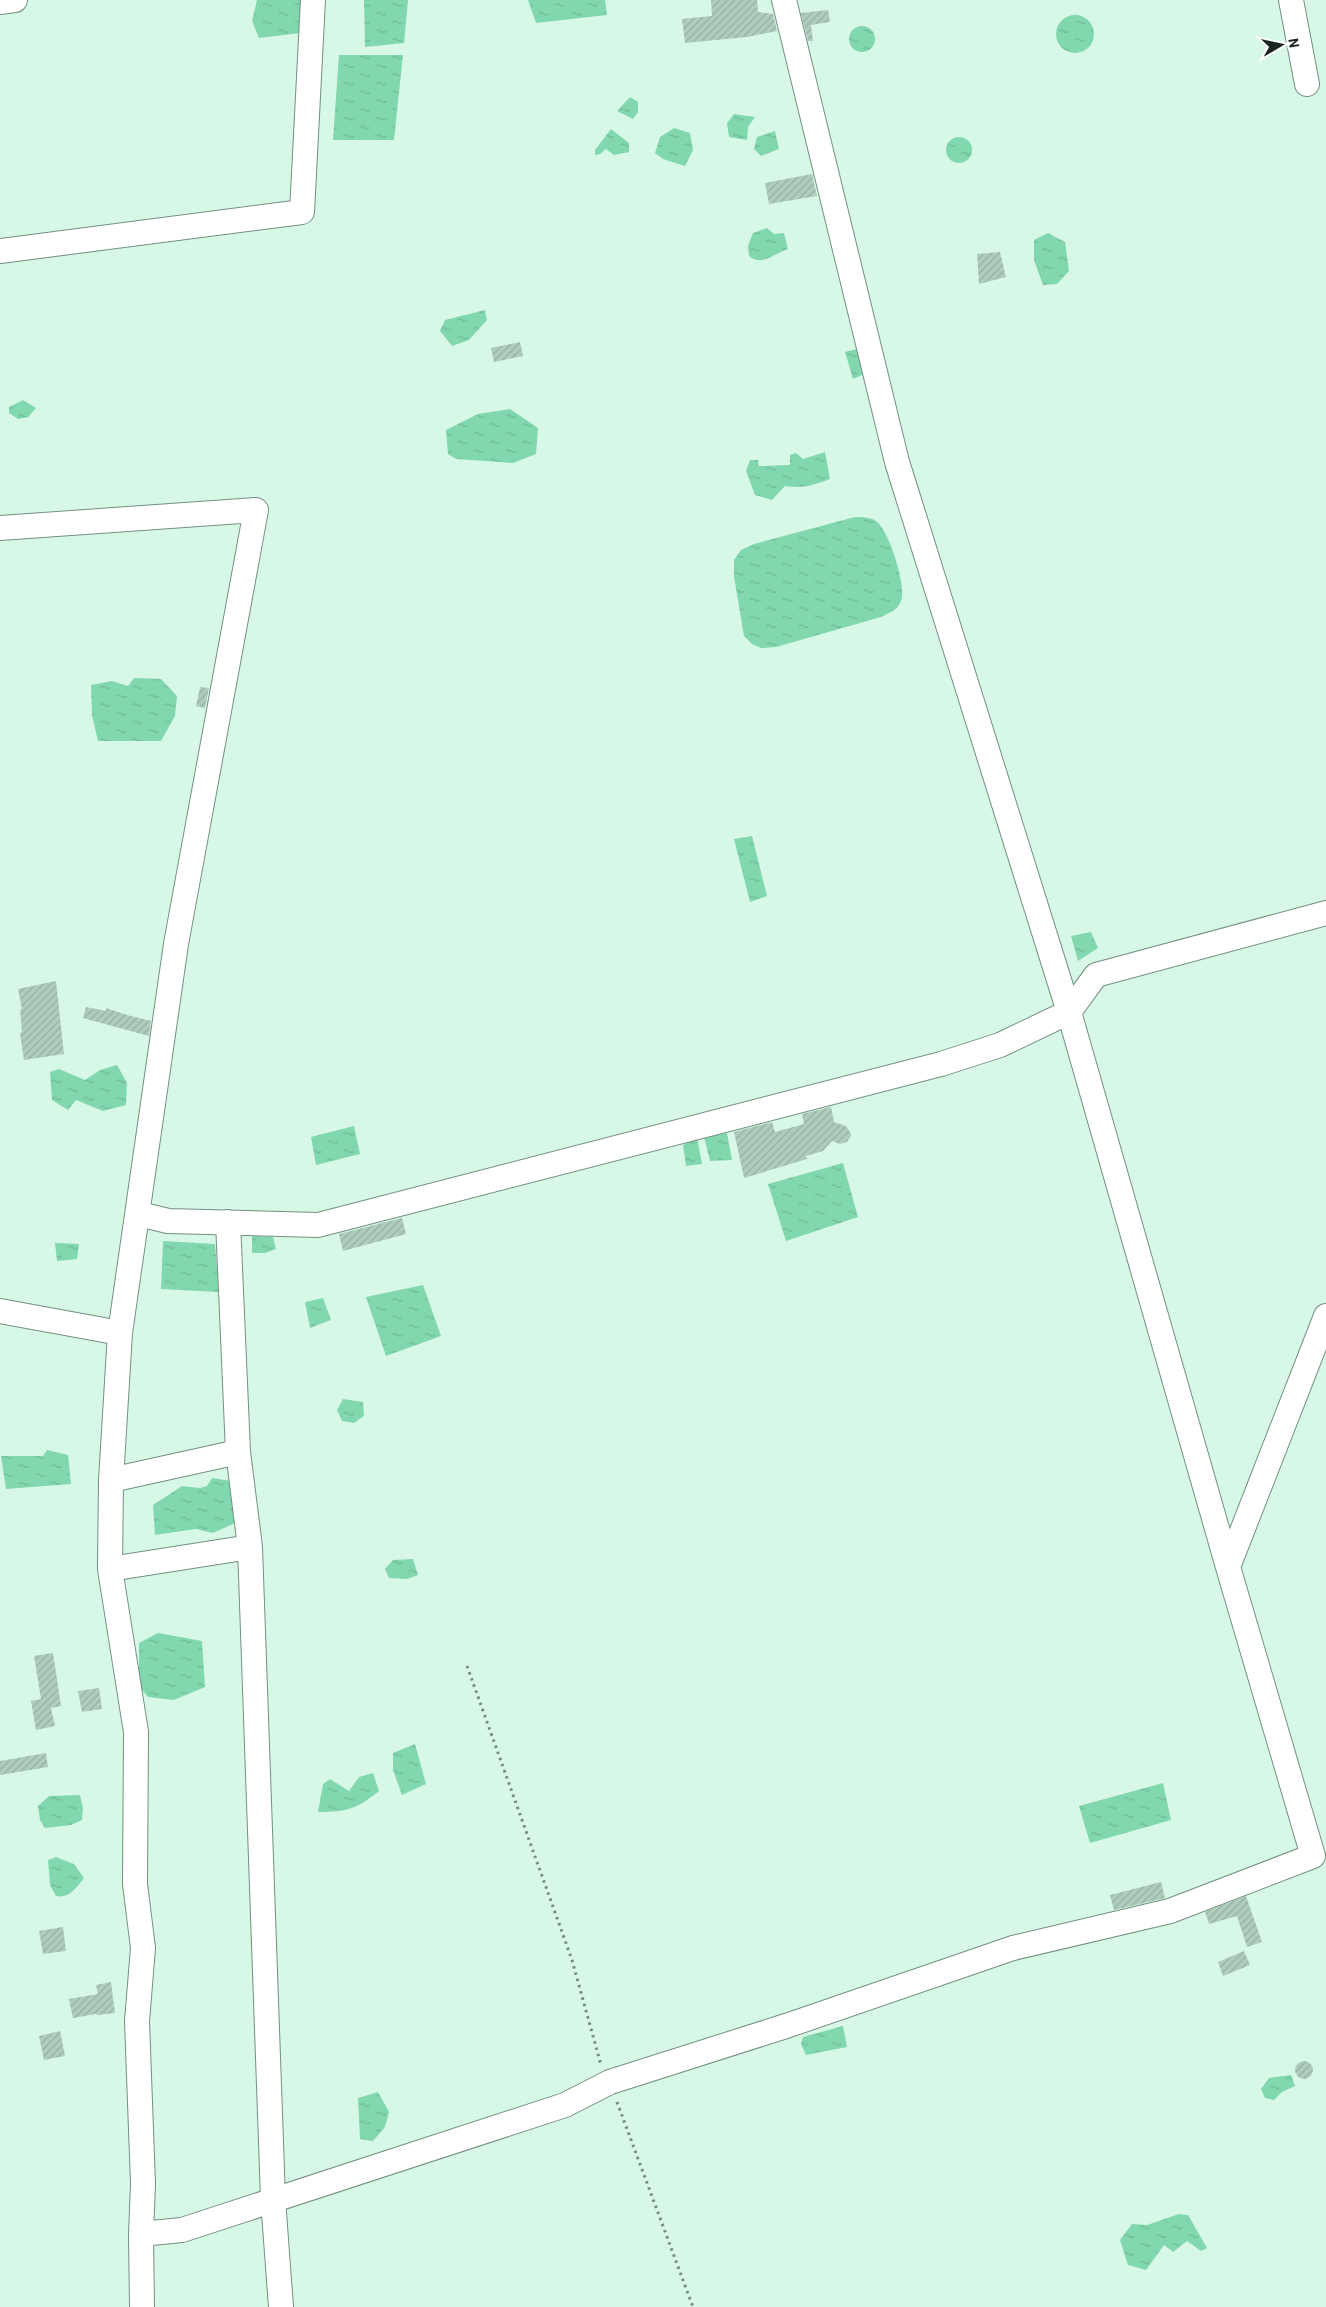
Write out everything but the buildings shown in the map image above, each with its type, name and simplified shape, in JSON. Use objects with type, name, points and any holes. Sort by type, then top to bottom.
[{"type":"street","points":[[0,2],[15,0]]},
{"type":"street","points":[[0,249],[302,212],[313,0]]},
{"type":"street","points":[[141,2234],[182,2230],[565,2105],[610,2082],[786,2026],[1013,1948],[1170,1911],[1313,1856],[1228,1568],[1069,1012],[896,462],[784,0]]},
{"type":"street","points":[[1291,0],[1307,84]]},
{"type":"street","points":[[0,528],[256,510],[176,944],[120,1333],[111,1480],[110,1569],[136,1732],[135,1884],[143,1948],[137,2022],[143,2184],[141,2234],[142,2307]]},
{"type":"street","points":[[138,1214],[168,1221],[318,1225],[941,1064],[1000,1044],[1069,1012],[1096,975],[1326,913]]},
{"type":"street","points":[[228,1222],[238,1452],[250,1547],[273,2199],[281,2307]]},
{"type":"street","points":[[0,1311],[120,1333]]},
{"type":"street","points":[[1228,1568],[1326,1316]]},
{"type":"street","points":[[111,1480],[238,1452]]},
{"type":"street","points":[[110,1569],[250,1547]]},
{"type":"path","points":[[467,1666],[572,1960],[604,2078],[610,2082],[693,2307]]},
{"type":"water","points":[[257,0],[302,0],[300,33],[259,38],[252,21]]},
{"type":"water","points":[[364,0],[408,0],[404,43],[365,47]]},
{"type":"water","points":[[528,0],[605,0],[607,15],[536,23]]},
{"type":"water","points":[[1075,15],[1089,20],[1094,34],[1089,48],[1075,53],[1061,48],[1056,34],[1061,20]]},
{"type":"water","points":[[862,26],[872,29],[875,39],[872,49],[862,52],[852,49],[849,39],[852,29]]},
{"type":"water","points":[[339,55],[403,55],[394,140],[333,140]]},
{"type":"water","points":[[630,97],[638,102],[638,112],[633,119],[617,111]]},
{"type":"water","points":[[734,114],[755,117],[748,127],[747,140],[729,137],[727,123]]},
{"type":"water","points":[[674,128],[690,133],[693,150],[685,166],[663,159],[655,153],[660,137]]},
{"type":"water","points":[[611,129],[629,143],[629,152],[614,155],[606,149],[600,154],[595,155],[595,150]]},
{"type":"water","points":[[775,131],[779,149],[761,156],[754,149],[757,137]]},
{"type":"water","points":[[959,137],[968,141],[972,150],[968,159],[959,163],[950,159],[946,150],[950,141]]},
{"type":"water","points":[[767,228],[774,234],[784,233],[788,249],[764,260],[754,259],[749,256],[748,246],[753,233]]},
{"type":"water","points":[[1048,233],[1065,242],[1069,271],[1057,284],[1043,285],[1034,260],[1034,240]]},
{"type":"water","points":[[485,310],[487,320],[469,340],[452,346],[440,331],[445,320]]},
{"type":"water","points":[[861,348],[866,373],[853,379],[845,352]]},
{"type":"water","points":[[23,400],[36,408],[28,417],[18,419],[9,413],[9,407]]},
{"type":"water","points":[[510,409],[538,428],[536,454],[513,463],[456,459],[448,454],[446,430],[478,414]]},
{"type":"water","points":[[825,452],[830,479],[808,486],[785,486],[772,500],[755,495],[746,471],[750,460],[758,460],[759,466],[790,465],[790,455],[796,453],[803,459]]},
{"type":"water","points":[[855,517],[875,520],[887,536],[896,560],[901,584],[902,594],[898,607],[881,617],[776,647],[761,648],[752,644],[744,636],[734,577],[734,560],[741,550],[754,544]]},
{"type":"water","points":[[134,678],[161,679],[177,696],[175,716],[161,741],[98,741],[92,715],[91,685],[112,681],[128,686]]},
{"type":"water","points":[[752,836],[767,896],[750,902],[734,839]]},
{"type":"water","points":[[1091,932],[1098,948],[1078,961],[1071,936]]},
{"type":"water","points":[[117,1065],[127,1083],[126,1105],[103,1111],[76,1100],[68,1110],[52,1100],[50,1072],[59,1069],[85,1080],[100,1070]]},
{"type":"water","points":[[354,1126],[360,1154],[316,1165],[311,1137]]},
{"type":"water","points":[[727,1133],[732,1160],[710,1161],[704,1137]]},
{"type":"water","points":[[697,1137],[702,1164],[686,1166],[683,1145]]},
{"type":"water","points":[[843,1163],[858,1217],[786,1241],[768,1184]]},
{"type":"water","points":[[252,1236],[273,1237],[276,1249],[265,1253],[252,1253]]},
{"type":"water","points":[[163,1241],[215,1244],[219,1292],[161,1289]]},
{"type":"water","points":[[55,1243],[79,1244],[77,1259],[57,1261]]},
{"type":"water","points":[[423,1285],[441,1336],[386,1356],[366,1297]]},
{"type":"water","points":[[323,1298],[331,1320],[310,1328],[305,1302]]},
{"type":"water","points":[[343,1399],[363,1402],[364,1416],[354,1423],[342,1421],[337,1410]]},
{"type":"water","points":[[47,1450],[68,1455],[71,1484],[6,1489],[1,1456],[43,1456]]},
{"type":"water","points":[[212,1478],[231,1481],[235,1523],[213,1533],[196,1529],[155,1535],[153,1505],[182,1486],[200,1488],[207,1486]]},
{"type":"water","points":[[413,1559],[418,1575],[407,1579],[389,1578],[385,1569],[393,1560]]},
{"type":"water","points":[[158,1633],[202,1641],[205,1687],[174,1700],[148,1697],[139,1686],[139,1643]]},
{"type":"water","points":[[415,1744],[426,1784],[402,1795],[393,1770],[393,1753]]},
{"type":"water","points":[[373,1773],[379,1791],[371,1797],[358,1806],[344,1810],[318,1812],[323,1784],[330,1779],[349,1791],[359,1777]]},
{"type":"water","points":[[1163,1783],[1171,1820],[1090,1843],[1079,1806]]},
{"type":"water","points":[[80,1795],[83,1808],[82,1820],[71,1825],[45,1828],[40,1820],[38,1806],[49,1796]]},
{"type":"water","points":[[56,1857],[74,1864],[84,1878],[79,1885],[65,1896],[56,1896],[50,1885],[48,1860]]},
{"type":"water","points":[[843,2026],[847,2047],[806,2055],[801,2044],[803,2037]]},
{"type":"water","points":[[1291,2075],[1295,2086],[1282,2092],[1274,2100],[1265,2098],[1261,2089],[1269,2078]]},
{"type":"water","points":[[378,2092],[389,2112],[385,2127],[373,2141],[360,2139],[358,2098]]},
{"type":"water","points":[[1179,2214],[1188,2215],[1207,2248],[1201,2251],[1187,2241],[1173,2252],[1164,2245],[1146,2270],[1128,2265],[1120,2240],[1132,2224],[1147,2225]]}]
